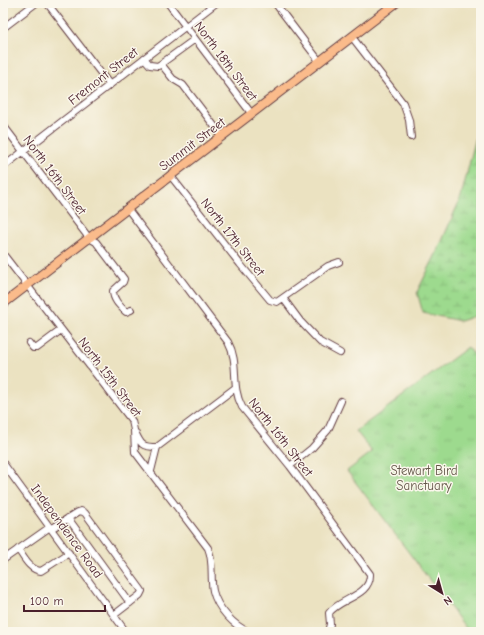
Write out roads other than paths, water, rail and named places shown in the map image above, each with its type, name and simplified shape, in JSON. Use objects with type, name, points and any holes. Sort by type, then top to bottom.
[{"type":"main road","name":"Summit Street","points":[[3,304],[396,3]]},
{"type":"street","points":[[3,28],[36,3]]},
{"type":"street","points":[[47,3],[110,85]]},
{"type":"street","name":"North 18th Street","points":[[168,3],[252,113]]},
{"type":"street","name":"Fremont Street","points":[[3,167],[216,3]]},
{"type":"street","points":[[275,3],[320,62]]},
{"type":"street","points":[[352,37],[403,103],[409,120],[411,137]]},
{"type":"street","points":[[144,58],[150,65],[158,66],[195,39]]},
{"type":"street","points":[[161,64],[173,79],[183,85],[222,136]]},
{"type":"street","name":"North 16th Street","points":[[3,125],[89,238],[96,242],[124,279],[123,282],[113,291],[113,296],[115,301],[126,312],[131,310]]},
{"type":"street","name":"North 17th Street","points":[[170,175],[270,300],[277,302],[283,298]]},
{"type":"street","name":"North 16th Street","points":[[127,208],[228,342],[235,360],[235,388],[237,397],[242,407],[290,466],[370,574],[370,581],[365,589],[333,608],[329,613],[330,624],[328,632]]},
{"type":"street","name":"North 15th Street","points":[[3,254],[26,286],[132,421],[135,452],[211,554],[213,591],[217,602],[226,614],[243,630],[249,632]]},
{"type":"street","points":[[339,262],[328,266],[283,298],[309,332],[320,342],[340,353]]},
{"type":"street","points":[[28,343],[33,348],[37,348],[61,330]]},
{"type":"street","points":[[134,430],[140,443],[146,447],[157,447],[235,388]]},
{"type":"street","points":[[290,466],[312,448],[328,430],[341,401]]},
{"type":"street","points":[[151,472],[157,447]]},
{"type":"street","name":"Independence Road","points":[[3,463],[126,632]]},
{"type":"street","points":[[3,560],[50,528],[81,511],[85,514],[142,591],[140,595],[114,615]]},
{"type":"street","points":[[68,518],[130,603]]},
{"type":"street","points":[[18,549],[31,566],[36,570],[41,571],[68,553]]},
{"type":"park label","name":"Stewart Bird Sanctuary","points":[[424,478]]}]
